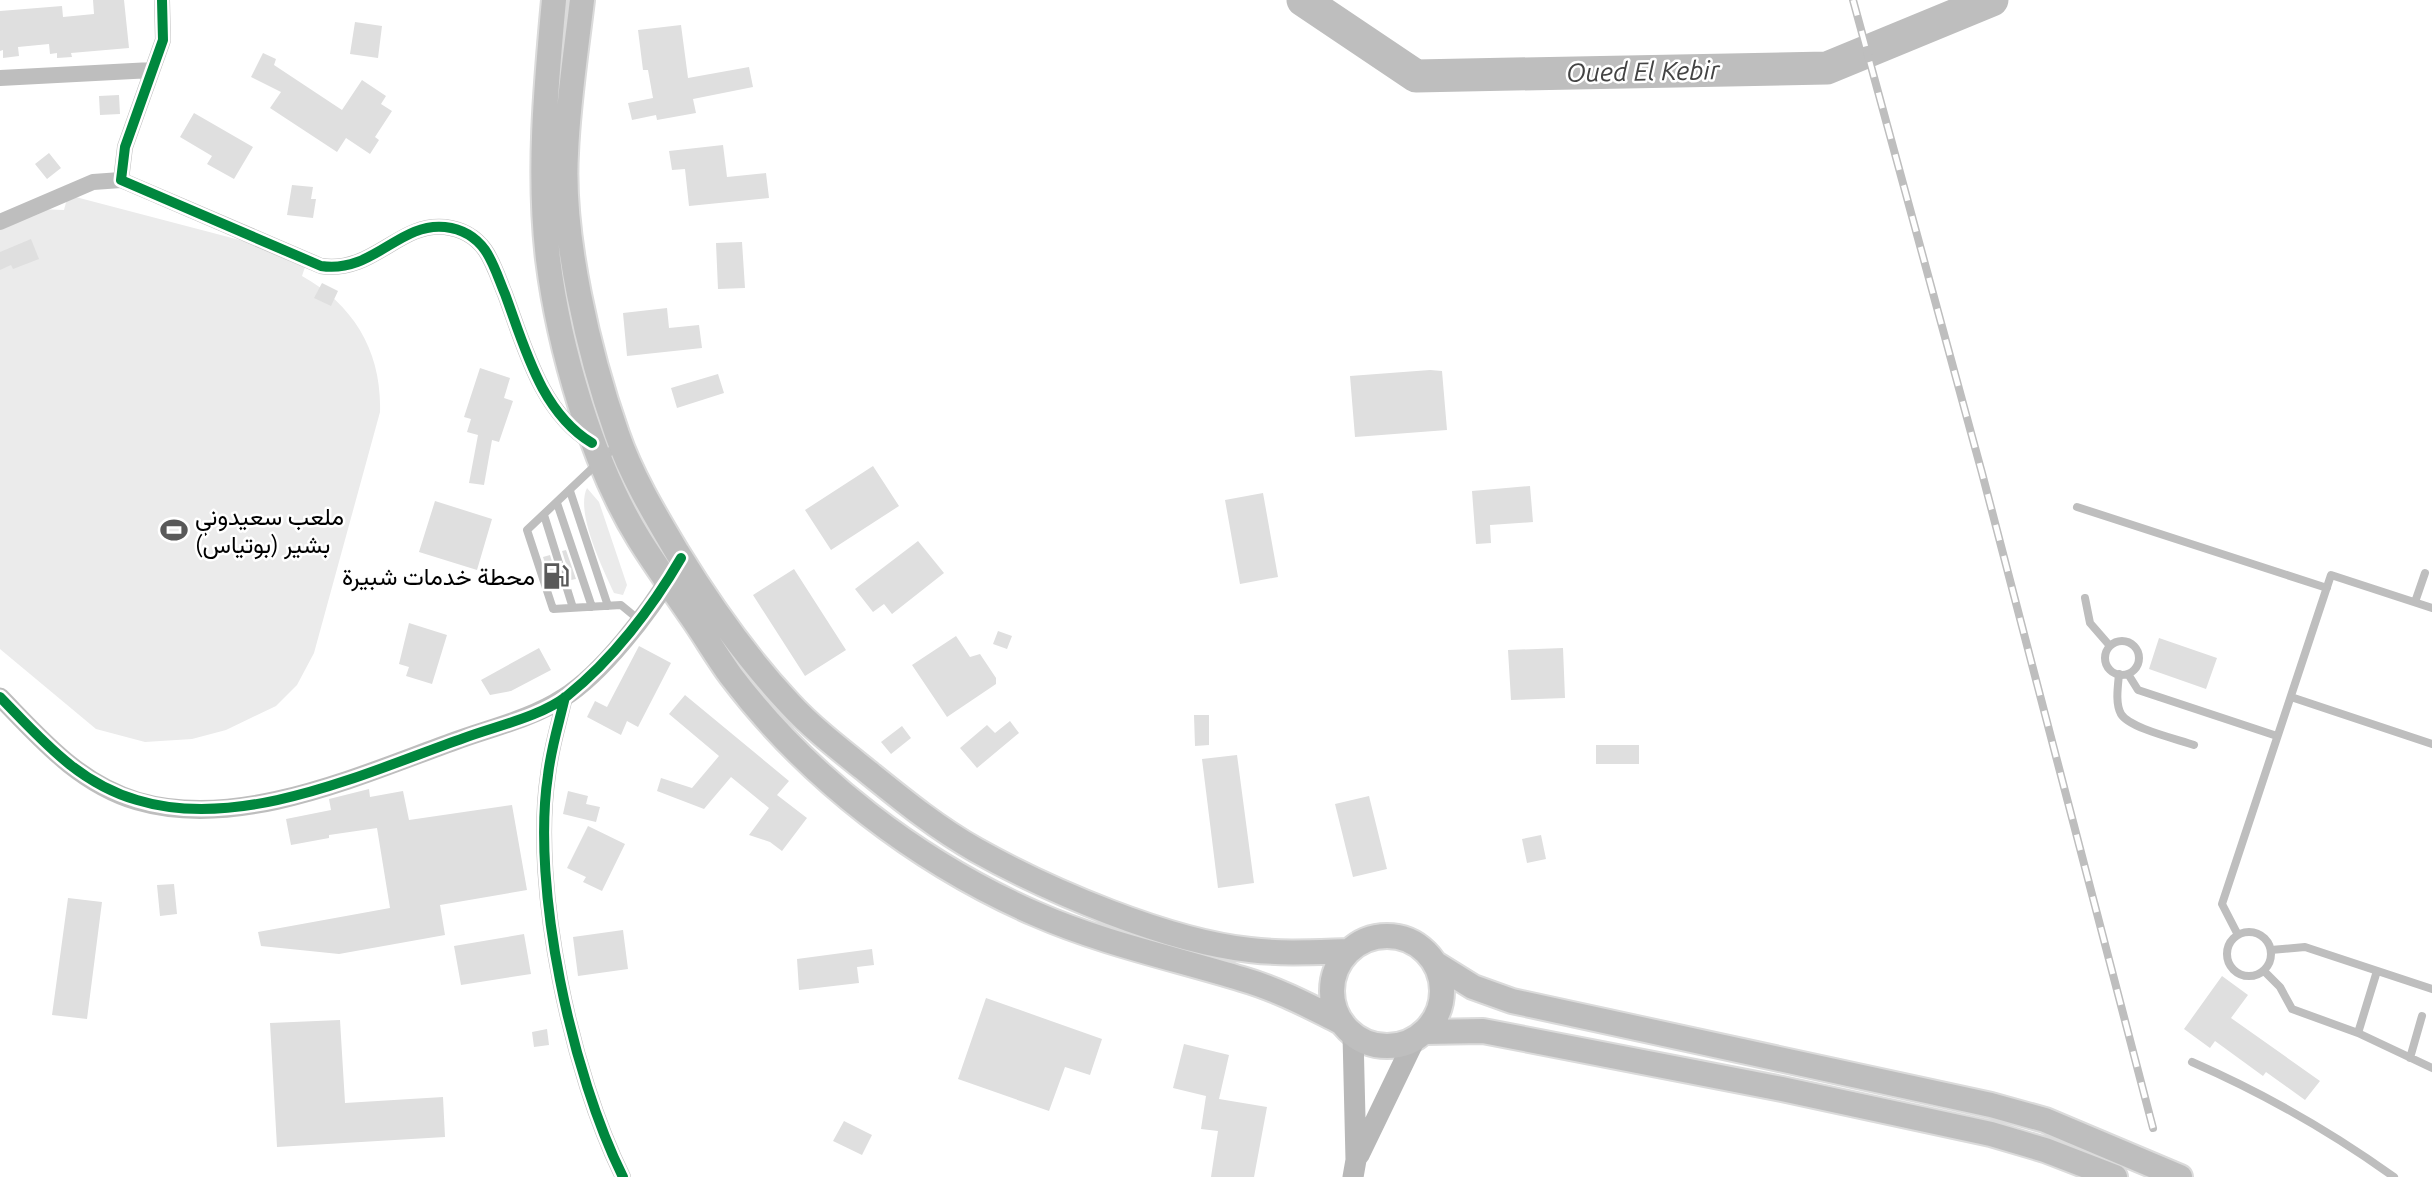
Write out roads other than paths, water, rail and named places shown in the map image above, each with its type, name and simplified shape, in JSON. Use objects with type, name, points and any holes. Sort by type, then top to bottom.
[{"type":"highway","points":[[554,0],[544,134],[547,240],[563,330],[596,452],[638,537],[731,676],[779,733],[835,786],[896,834],[963,876],[1035,913],[1117,944],[1243,979],[1293,998],[1372,1045],[1394,1046],[1420,1036],[1483,1031],[1782,1089],[1991,1134],[2045,1150],[2115,1177]]},
{"type":"highway","points":[[582,0],[565,155],[573,254],[586,323],[620,442],[643,492],[681,558],[741,648],[791,706],[910,806],[976,850],[1069,894],[1191,938],[1248,950],[1293,953],[1348,951]]},
{"type":"highway","points":[[1347,1028],[1333,1005],[1332,982],[1348,951],[1364,940],[1384,936],[1405,938],[1422,948],[1436,964],[1473,987],[1512,1000],[2045,1120],[2180,1177]]},
{"type":"highway","points":[[1420,1036],[1440,1007],[1443,993],[1436,964]]},
{"type":"main road","points":[[1347,1028],[1355,1168]]},
{"type":"main road","points":[[1355,1168],[1420,1036]]},
{"type":"street","points":[[121,180],[125,147],[163,40],[162,0]]},
{"type":"street","points":[[0,78],[152,71]]},
{"type":"street","points":[[0,222],[93,182],[121,180],[138,185],[299,259],[330,267],[340,268],[363,262],[418,230],[444,227],[471,235],[488,253],[531,364],[553,406],[596,452]]},
{"type":"street","points":[[0,697],[80,775],[138,801],[190,810],[258,803],[314,790],[535,712],[565,697],[605,660],[667,582],[681,558]]},
{"type":"street","points":[[565,697],[547,775],[544,878],[566,1010],[604,1136],[623,1177]]},
{"type":"lane","points":[[620,442],[596,452],[570,491],[527,530],[553,609],[621,605],[638,619]]},
{"type":"lane","points":[[570,491],[608,606]]},
{"type":"lane","points":[[557,503],[592,607]]},
{"type":"lane","points":[[2077,507],[2327,588]]},
{"type":"lane","points":[[544,515],[573,608]]},
{"type":"lane","points":[[2415,602],[2425,573]]},
{"type":"lane","points":[[2238,935],[2222,904],[2331,575],[2432,608]]},
{"type":"lane","points":[[2085,598],[2090,623],[2110,646]]},
{"type":"lane","points":[[2194,745],[2130,723],[2121,715],[2118,704],[2123,674],[2138,665],[2136,648],[2122,641],[2110,646],[2106,653],[2107,664],[2123,674],[2138,690],[2277,736]]},
{"type":"lane","points":[[2291,696],[2432,744]]},
{"type":"lane","points":[[2253,932],[2260,935],[2271,950],[2271,959],[2264,971],[2244,976],[2231,969],[2226,954],[2231,940],[2238,935],[2253,932]]},
{"type":"lane","points":[[2271,950],[2305,947],[2432,989]]},
{"type":"lane","points":[[2264,971],[2280,987],[2292,1009],[2358,1033],[2432,1068]]},
{"type":"lane","points":[[2358,1033],[2376,971]]},
{"type":"lane","points":[[2410,1058],[2422,1016]]},
{"type":"lane","points":[[2192,1062],[2257,1091],[2359,1152],[2394,1177]]},
{"type":"waterway","name":"Oued El Kebir","points":[[1303,0],[1416,76],[1827,68],[1992,0]]},
{"type":"railway","points":[[1853,0],[1982,473],[2153,1128]]},
{"type":"place","name":"ملعب سعيدوني بشير (بوتياس)","points":[[174,530]]},
{"type":"place","name":"محطة خدمات شبيرة","points":[[556,576]]}]
